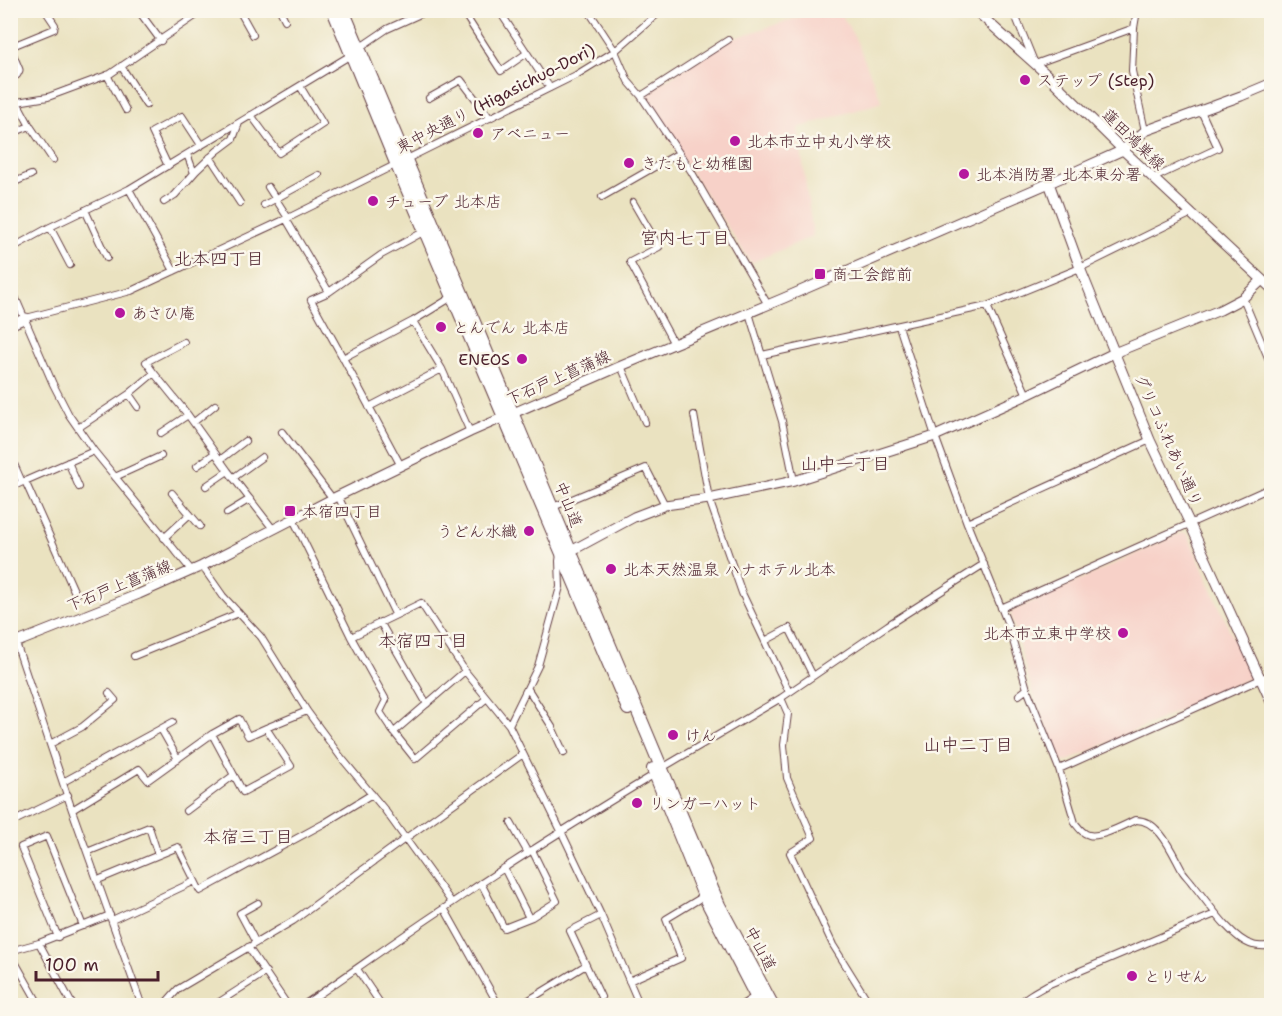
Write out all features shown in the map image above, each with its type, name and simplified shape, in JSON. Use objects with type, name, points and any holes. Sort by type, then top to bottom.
[{"type":"highway","name":"中山道","points":[[333,10],[355,51],[658,771],[764,1002]]},
{"type":"highway","name":"中山道","points":[[343,10],[355,51]]},
{"type":"highway","name":"中山道","points":[[401,162],[425,231],[452,297],[553,507],[566,551]]},
{"type":"highway","name":"中山道","points":[[658,771],[704,896],[764,1002]]},
{"type":"main road","name":"蓮田鴻巣線","points":[[975,10],[1035,64],[1272,290]]},
{"type":"main road","points":[[10,49],[18,70],[16,74],[10,76]]},
{"type":"main road","points":[[1145,131],[1272,83]]},
{"type":"main road","name":"下石戸上菖蒲線","points":[[13,644],[192,571],[336,497],[508,415],[768,305],[1123,150],[1145,131]]},
{"type":"main road","name":"グリコふれあい通り","points":[[1049,183],[1080,268],[1150,440],[1272,704]]},
{"type":"main road","points":[[566,551],[634,517],[665,505],[709,499],[794,481],[935,436],[1114,353],[1220,310],[1243,298],[1262,280]]},
{"type":"main road","points":[[10,325],[26,318]]},
{"type":"main road","points":[[743,1005],[764,1002]]},
{"type":"street","points":[[138,10],[161,41]]},
{"type":"street","points":[[17,102],[48,97],[107,75],[161,41],[204,10]]},
{"type":"street","points":[[238,10],[253,35]]},
{"type":"street","points":[[280,10],[285,20]]},
{"type":"street","points":[[10,249],[129,189],[300,86],[387,29],[429,10]]},
{"type":"street","points":[[462,10],[501,71],[527,53]]},
{"type":"street","points":[[588,10],[615,51],[628,81],[641,96],[691,171],[768,305]]},
{"type":"street","name":"東中央通り (Higasichuo-Dori)","points":[[26,318],[131,291],[287,218],[576,75],[615,51],[662,10]]},
{"type":"street","points":[[1013,10],[1035,64],[1134,28]]},
{"type":"street","points":[[1137,10],[1132,71],[1145,131]]},
{"type":"street","points":[[10,49],[54,29],[55,25],[47,11]]},
{"type":"street","points":[[500,12],[550,88]]},
{"type":"street","points":[[641,96],[728,40]]},
{"type":"street","points":[[121,66],[146,105]]},
{"type":"street","points":[[107,75],[126,110]]},
{"type":"street","points":[[429,98],[461,80],[490,118]]},
{"type":"street","points":[[251,115],[279,153],[323,124],[300,86]]},
{"type":"street","points":[[10,96],[17,102],[53,160]]},
{"type":"street","points":[[1154,178],[1218,148],[1201,111]]},
{"type":"street","points":[[168,166],[152,132],[182,116],[201,146]]},
{"type":"street","points":[[164,202],[175,195],[210,157],[233,139],[239,123]]},
{"type":"street","points":[[10,134],[30,126]]},
{"type":"street","points":[[602,197],[679,153]]},
{"type":"street","points":[[187,154],[194,173]]},
{"type":"street","points":[[210,157],[240,203]]},
{"type":"street","points":[[10,184],[31,175]]},
{"type":"street","points":[[264,205],[319,175]]},
{"type":"street","points":[[268,186],[329,292]]},
{"type":"street","points":[[129,189],[174,271]]},
{"type":"street","points":[[633,202],[659,247],[630,262],[674,344]]},
{"type":"street","points":[[85,210],[107,258]]},
{"type":"street","points":[[762,356],[987,306],[1080,268],[1192,213]]},
{"type":"street","points":[[50,227],[70,265]]},
{"type":"street","points":[[400,466],[311,300],[329,292],[381,255],[425,231]]},
{"type":"street","points":[[10,285],[53,384],[78,428],[94,451],[192,571]]},
{"type":"street","points":[[343,357],[413,321],[452,297]]},
{"type":"street","points":[[1243,298],[1272,367]]},
{"type":"street","points":[[987,306],[1027,395]]},
{"type":"street","points":[[749,313],[782,421],[794,481]]},
{"type":"street","points":[[413,321],[441,369],[470,432]]},
{"type":"street","points":[[899,326],[935,436],[1015,644],[1027,689],[1059,769],[1075,823],[1080,830],[1089,835],[1102,834],[1135,820],[1141,820],[1150,825],[1165,839],[1184,874],[1215,914],[1242,940],[1253,945],[1272,946]]},
{"type":"street","points":[[184,342],[146,362],[189,415],[233,478],[273,529]]},
{"type":"street","points":[[621,366],[645,422]]},
{"type":"street","points":[[369,407],[441,369]]},
{"type":"street","points":[[78,428],[129,394],[154,373]]},
{"type":"street","points":[[129,394],[138,407]]},
{"type":"street","points":[[194,422],[215,405]]},
{"type":"street","points":[[160,433],[189,415]]},
{"type":"street","points":[[694,415],[709,499],[742,593],[789,692]]},
{"type":"street","points":[[282,432],[336,497],[395,614]]},
{"type":"street","points":[[967,523],[1150,440]]},
{"type":"street","points":[[220,460],[244,441]]},
{"type":"street","points":[[10,488],[94,451]]},
{"type":"street","points":[[197,466],[215,453]]},
{"type":"street","points":[[10,455],[76,595]]},
{"type":"street","points":[[115,477],[161,456]]},
{"type":"street","points":[[233,478],[262,457]]},
{"type":"street","points":[[68,462],[80,487]]},
{"type":"street","points":[[553,507],[646,468],[665,505]]},
{"type":"street","points":[[206,486],[228,471]]},
{"type":"street","points":[[1001,608],[1272,487]]},
{"type":"street","points":[[172,492],[200,526]]},
{"type":"street","points":[[227,513],[250,500]]},
{"type":"street","points":[[165,538],[190,514]]},
{"type":"street","points":[[293,519],[351,637],[387,700],[380,712],[415,759],[487,698]]},
{"type":"street","points":[[509,725],[538,666],[560,587],[559,561],[566,551]]},
{"type":"street","points":[[302,1005],[530,851],[781,698],[888,625],[984,564]]},
{"type":"street","points":[[202,566],[223,596],[261,637],[307,711],[406,838],[452,903]]},
{"type":"street","points":[[351,637],[421,603],[465,671],[509,725],[601,915],[640,1005]]},
{"type":"street","points":[[134,657],[238,613]]},
{"type":"street","points":[[380,622],[427,704]]},
{"type":"street","points":[[765,641],[789,628],[813,676]]},
{"type":"street","points":[[10,630],[13,644],[142,1005]]},
{"type":"street","points":[[394,732],[465,671]]},
{"type":"street","points":[[1059,769],[1272,674]]},
{"type":"street","points":[[528,689],[552,727],[564,753]]},
{"type":"street","points":[[1019,695],[1027,689]]},
{"type":"street","points":[[50,744],[82,727],[115,700],[109,693]]},
{"type":"street","points":[[781,698],[788,714],[784,746],[787,778],[813,838],[790,853],[833,945],[871,1005]]},
{"type":"street","points":[[72,810],[139,769],[148,780],[212,734],[239,719],[248,736],[307,711]]},
{"type":"street","points":[[63,782],[173,722]]},
{"type":"street","points":[[212,734],[243,792],[291,766],[266,728]]},
{"type":"street","points":[[161,729],[178,759]]},
{"type":"street","points":[[163,1005],[178,989],[293,921],[523,754]]},
{"type":"street","points":[[186,811],[234,775]]},
{"type":"street","points":[[98,880],[178,847],[200,891],[323,824],[372,794]]},
{"type":"street","points":[[10,823],[68,795]]},
{"type":"street","points":[[481,884],[504,928],[529,918],[557,901],[530,851],[511,823]]},
{"type":"street","points":[[87,852],[149,827],[158,855]]},
{"type":"street","points":[[58,937],[21,847],[47,836],[83,927]]},
{"type":"street","points":[[504,868],[529,918]]},
{"type":"street","points":[[40,1005],[10,952],[39,944],[111,917],[195,881]]},
{"type":"street","points":[[629,981],[681,958],[666,918],[704,896]]},
{"type":"street","points":[[256,943],[240,913],[258,903]]},
{"type":"street","points":[[444,908],[499,1005]]},
{"type":"street","points":[[1019,1005],[1029,995],[1047,985],[1215,914]]},
{"type":"street","points":[[601,915],[570,931],[601,997]]},
{"type":"street","points":[[39,944],[71,1005]]},
{"type":"street","points":[[248,947],[288,1005]]},
{"type":"street","points":[[519,1005],[586,965]]},
{"type":"street","points":[[357,969],[382,1005]]},
{"type":"street","points":[[213,1005],[266,972]]},
{"type":"shaded area","name":"北本市立中丸小学校","points":[[839,10],[856,40],[882,102],[798,128],[813,236],[751,263],[641,96],[728,40],[818,11]]},
{"type":"shaded area","name":"北本市立東中学校","points":[[1183,532],[1188,535],[1250,678],[1066,762],[1060,761],[1032,691],[1010,612]]},
{"type":"place","name":"ステップ (Step)","points":[[1025,80]]},
{"type":"place","name":"アベニュー","points":[[478,133]]},
{"type":"place","name":"北本市立中丸小学校","points":[[735,141]]},
{"type":"place","name":"きたもと幼稚園","points":[[629,163]]},
{"type":"place","name":"北本消防署 北本東分署","points":[[964,174]]},
{"type":"place","name":"チューブ 北本店","points":[[373,201]]},
{"type":"place","name":"商工会館前","points":[[820,274]]},
{"type":"place","name":"あさひ庵","points":[[120,313]]},
{"type":"place","name":"とんでん 北本店","points":[[441,327]]},
{"type":"place","name":"ENEOS","points":[[522,359]]},
{"type":"place","name":"本宿四丁目","points":[[290,511]]},
{"type":"place","name":"うどん水織","points":[[529,531]]},
{"type":"place","name":"北本天然温泉 ハナホテル北本","points":[[611,569]]},
{"type":"place","name":"北本市立東中学校","points":[[1123,633]]},
{"type":"place","name":"けん","points":[[673,735]]},
{"type":"place","name":"リンガーハット","points":[[637,803]]},
{"type":"place","name":"とりせん","points":[[1132,976]]},
{"type":"district","name":"宮内七丁目","points":[[685,238]]},
{"type":"district","name":"北本四丁目","points":[[219,259]]},
{"type":"district","name":"山中一丁目","points":[[845,464]]},
{"type":"district","name":"本宿四丁目","points":[[423,641]]},
{"type":"district","name":"山中二丁目","points":[[968,745]]},
{"type":"district","name":"本宿三丁目","points":[[248,837]]}]
